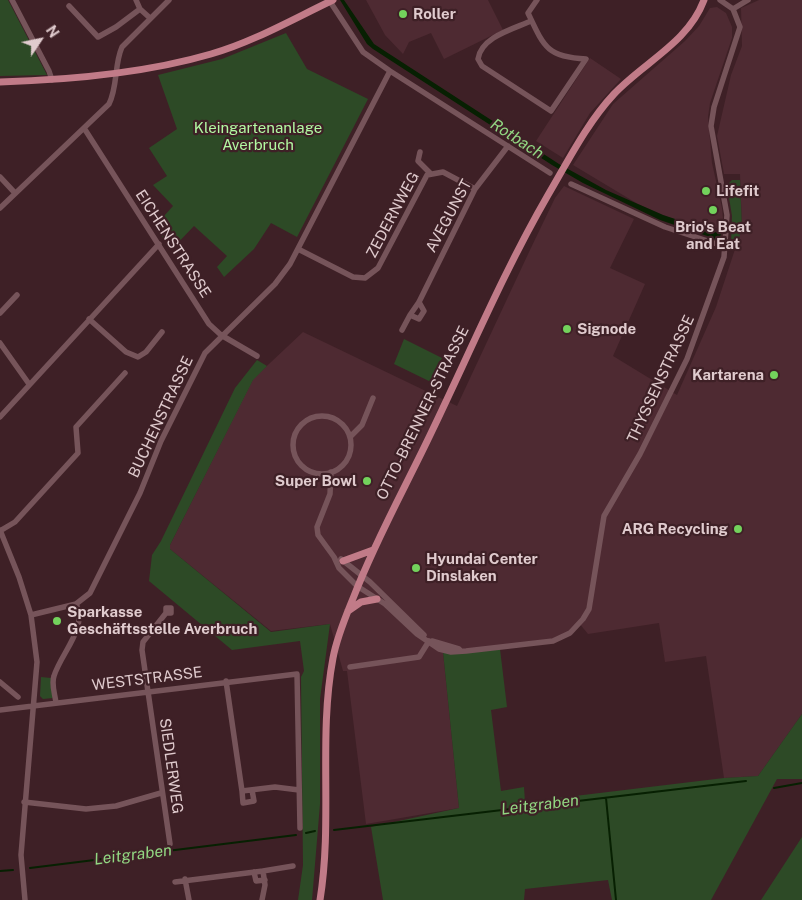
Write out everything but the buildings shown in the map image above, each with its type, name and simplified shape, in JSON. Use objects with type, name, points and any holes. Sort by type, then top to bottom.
[{"type":"main road","points":[[0,82],[52,80],[117,72],[211,54],[241,43],[331,0]]},
{"type":"main road","name":"OTTO-BRENNER-STRASSE","points":[[320,900],[326,833],[329,685],[333,658],[347,611],[361,576],[432,432],[501,284],[566,165],[603,106],[631,78],[678,39],[697,15],[704,0]]},
{"type":"main road","points":[[344,561],[373,550]]},
{"type":"main road","points":[[347,611],[361,602],[377,599]]},
{"type":"street","points":[[12,0],[52,80]]},
{"type":"street","points":[[136,0],[140,9],[150,18]]},
{"type":"street","points":[[0,208],[109,104],[114,94],[119,54],[122,47],[169,0]]},
{"type":"street","points":[[331,0],[363,52],[550,173]]},
{"type":"street","points":[[531,20],[486,43],[479,49],[478,59],[482,66],[550,111],[586,59],[563,58],[545,47],[528,13],[538,0]]},
{"type":"street","points":[[720,0],[733,9],[748,0]]},
{"type":"street","points":[[69,6],[98,37],[116,28],[140,9]]},
{"type":"street","name":"THYSSENSTRASSE","points":[[331,472],[330,494],[317,527],[322,541],[334,557],[339,568],[358,586],[429,641],[466,651],[554,641],[570,633],[583,619],[589,609],[604,516],[640,454],[687,359],[720,273],[726,247],[727,215],[711,126],[714,107],[738,33],[738,18],[733,9]]},
{"type":"street","name":"BUCHENSTRASSE","points":[[76,604],[90,593],[140,493],[183,394],[205,353],[283,274],[298,249],[390,71]]},
{"type":"street","name":"EICHENSTRASSE","points":[[84,128],[209,324],[222,335],[258,356]]},
{"type":"street","name":"AVEGUNST","points":[[402,330],[419,302],[475,189],[508,146]]},
{"type":"street","name":"ZEDERNWEG","points":[[420,152],[418,161],[430,173]]},
{"type":"street","name":"ZEDERNWEG","points":[[298,249],[358,279],[370,276],[378,268],[424,178],[430,173],[443,172],[475,189]]},
{"type":"street","points":[[0,177],[15,193]]},
{"type":"street","points":[[571,184],[657,223],[726,247]]},
{"type":"street","points":[[0,417],[159,244]]},
{"type":"street","points":[[0,313],[17,295]]},
{"type":"street","name":"AVEGUNST","points":[[410,315],[414,318],[422,316],[424,311],[419,302]]},
{"type":"street","points":[[90,318],[126,352],[138,357],[146,352],[162,332]]},
{"type":"street","points":[[0,343],[29,384]]},
{"type":"street","points":[[25,900],[21,855],[37,662],[31,615],[20,577],[0,530],[15,522],[78,453],[76,427],[125,373]]},
{"type":"street","points":[[350,437],[362,425],[373,398]]},
{"type":"street","points":[[319,415],[329,416],[338,420],[346,428],[350,437],[351,448],[348,458],[341,467],[331,472],[312,472],[297,460],[294,451],[296,432],[301,424],[319,415]]},
{"type":"street","name":"THYSSENSTRASSE","points":[[334,557],[344,561],[361,576],[429,641]]},
{"type":"street","points":[[31,615],[76,604],[79,609],[78,628],[54,675],[56,703]]},
{"type":"street","name":"SIEDLERWEG","points":[[166,613],[143,642],[142,650],[170,844]]},
{"type":"street","points":[[350,667],[419,657],[429,641]]},
{"type":"street","name":"WESTSTRASSE","points":[[0,710],[297,674],[299,790]]},
{"type":"street","points":[[0,682],[18,697]]},
{"type":"street","points":[[226,682],[244,803],[254,801],[252,790]]},
{"type":"street","points":[[242,791],[276,787],[299,790],[300,828]]},
{"type":"street","points":[[24,802],[86,809],[116,806],[162,792]]},
{"type":"street","points":[[175,882],[185,879],[293,866]]},
{"type":"street","points":[[262,900],[265,880],[264,871]]},
{"type":"street","points":[[254,872],[256,881],[265,880]]},
{"type":"street","points":[[185,879],[189,900]]},
{"type":"shaded area","points":[[366,0],[488,0],[503,30],[444,59],[431,33],[409,42],[403,54],[385,35]]},
{"type":"shaded area","points":[[759,0],[802,0],[802,714],[758,776],[724,778],[706,656],[665,662],[659,623],[588,634],[579,623],[570,632],[554,640],[443,652],[459,808],[366,824],[347,671],[343,671],[330,624],[271,631],[170,549],[170,545],[253,379],[303,332],[457,406],[555,198],[564,186],[634,219],[610,268],[645,284],[613,356],[677,395],[716,307],[742,228],[740,174],[724,174],[717,136],[731,75],[742,46],[741,8]]},
{"type":"shaded area","points":[[717,7],[726,13],[732,27],[732,38],[710,103],[708,117],[712,163],[722,208],[724,229],[682,223],[663,215],[638,204],[573,165],[613,104],[685,41],[699,26],[710,8]]},
{"type":"shaded area","points":[[590,58],[621,79],[590,113],[563,158],[536,141]]},
{"type":"green space","points":[[0,0],[8,0],[47,75],[0,76]]},
{"type":"green space","name":"Kleingartenanlage Averbruch","points":[[286,33],[307,69],[368,99],[297,237],[271,223],[254,249],[224,277],[217,267],[227,256],[194,226],[171,250],[155,226],[173,206],[153,185],[167,176],[149,148],[177,129],[158,75],[222,59]]},
{"type":"green space","points":[[732,180],[740,180],[742,228],[737,245],[731,244],[732,216],[727,185]]},
{"type":"green space","points":[[404,339],[442,358],[431,382],[394,364]]},
{"type":"green space","points":[[257,360],[267,366],[253,380],[170,545],[170,549],[271,632],[330,624],[320,699],[320,804],[312,900],[298,900],[303,865],[301,677],[304,671],[300,641],[232,650],[149,581],[152,555],[161,541],[235,388]]},
{"type":"green space","points":[[500,649],[507,707],[491,710],[501,791],[524,787],[525,802],[724,778],[758,776],[802,714],[802,779],[777,779],[711,900],[612,900],[608,880],[525,889],[524,900],[383,900],[371,827],[459,808],[443,652]]},
{"type":"green space","points":[[41,677],[51,678],[53,698],[43,699],[40,696]]},
{"type":"green space","points":[[802,837],[802,900],[761,900]]},
{"type":"water","name":"Rotbach","points":[[340,0],[344,0],[374,44],[559,164],[606,190],[663,215],[721,234],[719,240],[660,220],[583,183],[552,165],[373,49],[367,44]]},
{"type":"waterway","name":"Leitgraben","points":[[334,830],[746,781]]},
{"type":"waterway","name":"Leitgraben","points":[[774,788],[802,783]]},
{"type":"waterway","points":[[606,798],[616,900]]},
{"type":"waterway","name":"Leitgraben","points":[[306,833],[315,831]]},
{"type":"waterway","name":"Leitgraben","points":[[30,868],[296,835]]},
{"type":"waterway","name":"Leitgraben","points":[[0,871],[13,870]]},
{"type":"place","name":"Roller","points":[[403,14]]},
{"type":"place","name":"Lifefit","points":[[706,191]]},
{"type":"place","name":"Brio's Beat and Eat","points":[[713,210]]},
{"type":"place","name":"Signode","points":[[567,329]]},
{"type":"place","name":"Kartarena","points":[[774,375]]},
{"type":"place","name":"Super Bowl","points":[[367,481]]},
{"type":"place","name":"ARG Recycling","points":[[738,529]]},
{"type":"place","name":"Hyundai Center Dinslaken","points":[[416,568]]},
{"type":"place","name":"Sparkasse Geschäftsstelle Averbruch","points":[[57,621]]}]
